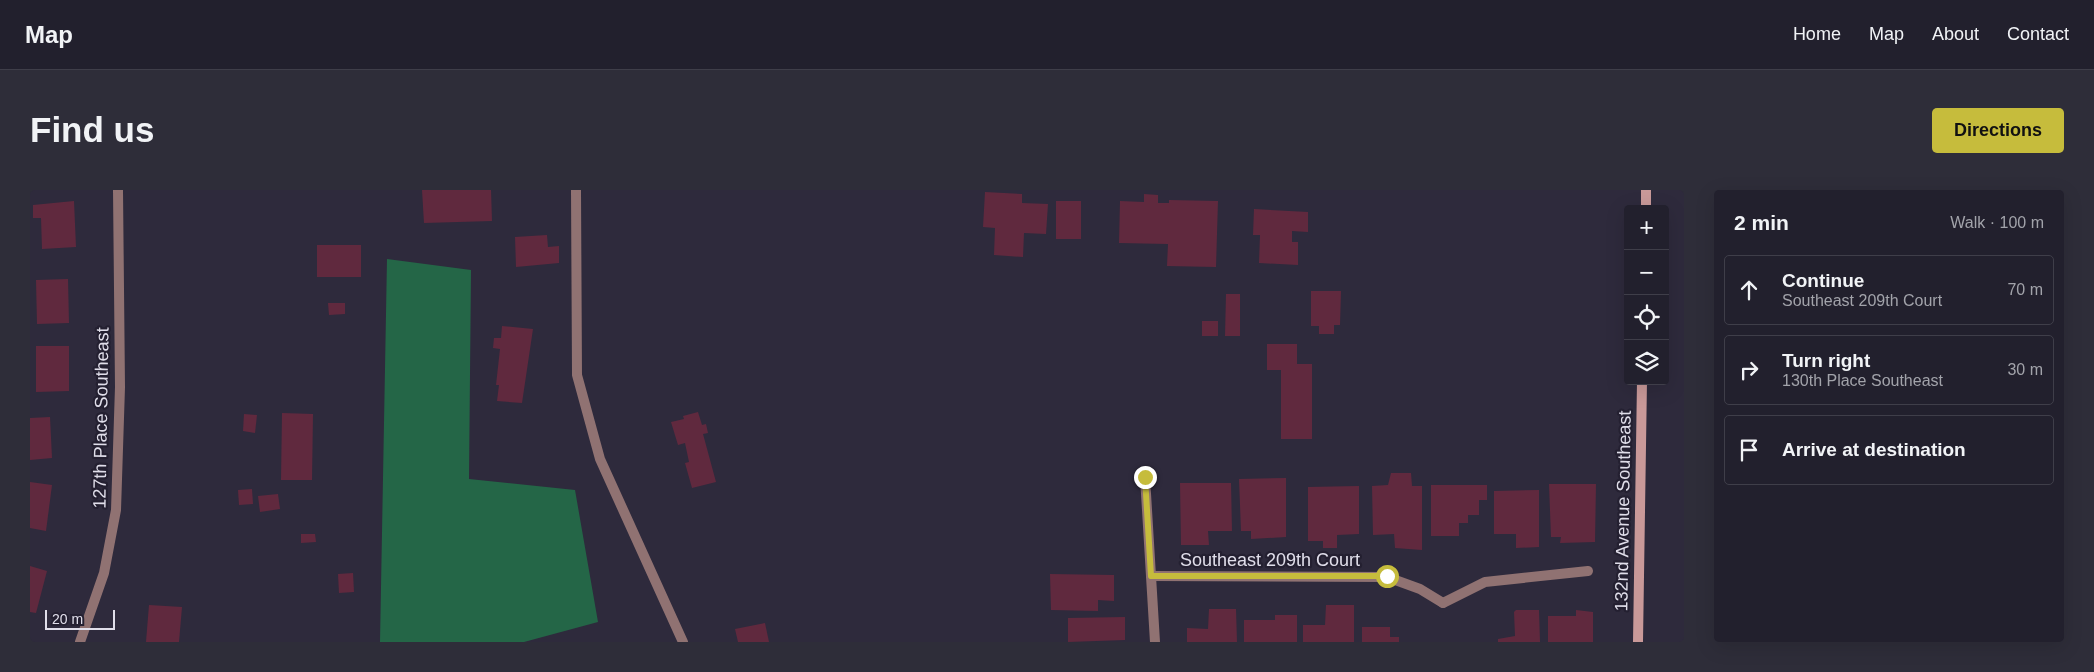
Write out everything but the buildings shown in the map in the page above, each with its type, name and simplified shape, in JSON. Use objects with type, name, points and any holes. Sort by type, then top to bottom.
[{"type":"main road","points":[[1646,190],[1646,205]]},
{"type":"main road","name":"132nd Avenue Southeast","points":[[1638,642],[1642,385]]},
{"type":"street","name":"127th Place Southeast","points":[[80,642],[104,573],[116,510],[120,396],[118,190]]},
{"type":"street","points":[[576,190],[578,375],[600,459],[683,642]]},
{"type":"street","points":[[1145,477],[1155,642]]},
{"type":"street","name":"Southeast 209th Court","points":[[1151,576],[1387,576],[1420,589],[1443,603],[1485,582],[1588,572]]},
{"type":"green space","points":[[387,259],[471,270],[469,479],[575,490],[598,622],[524,642],[380,642]]},
{"type":"route","points":[[1145,477],[1151,576],[1387,576]]}]
